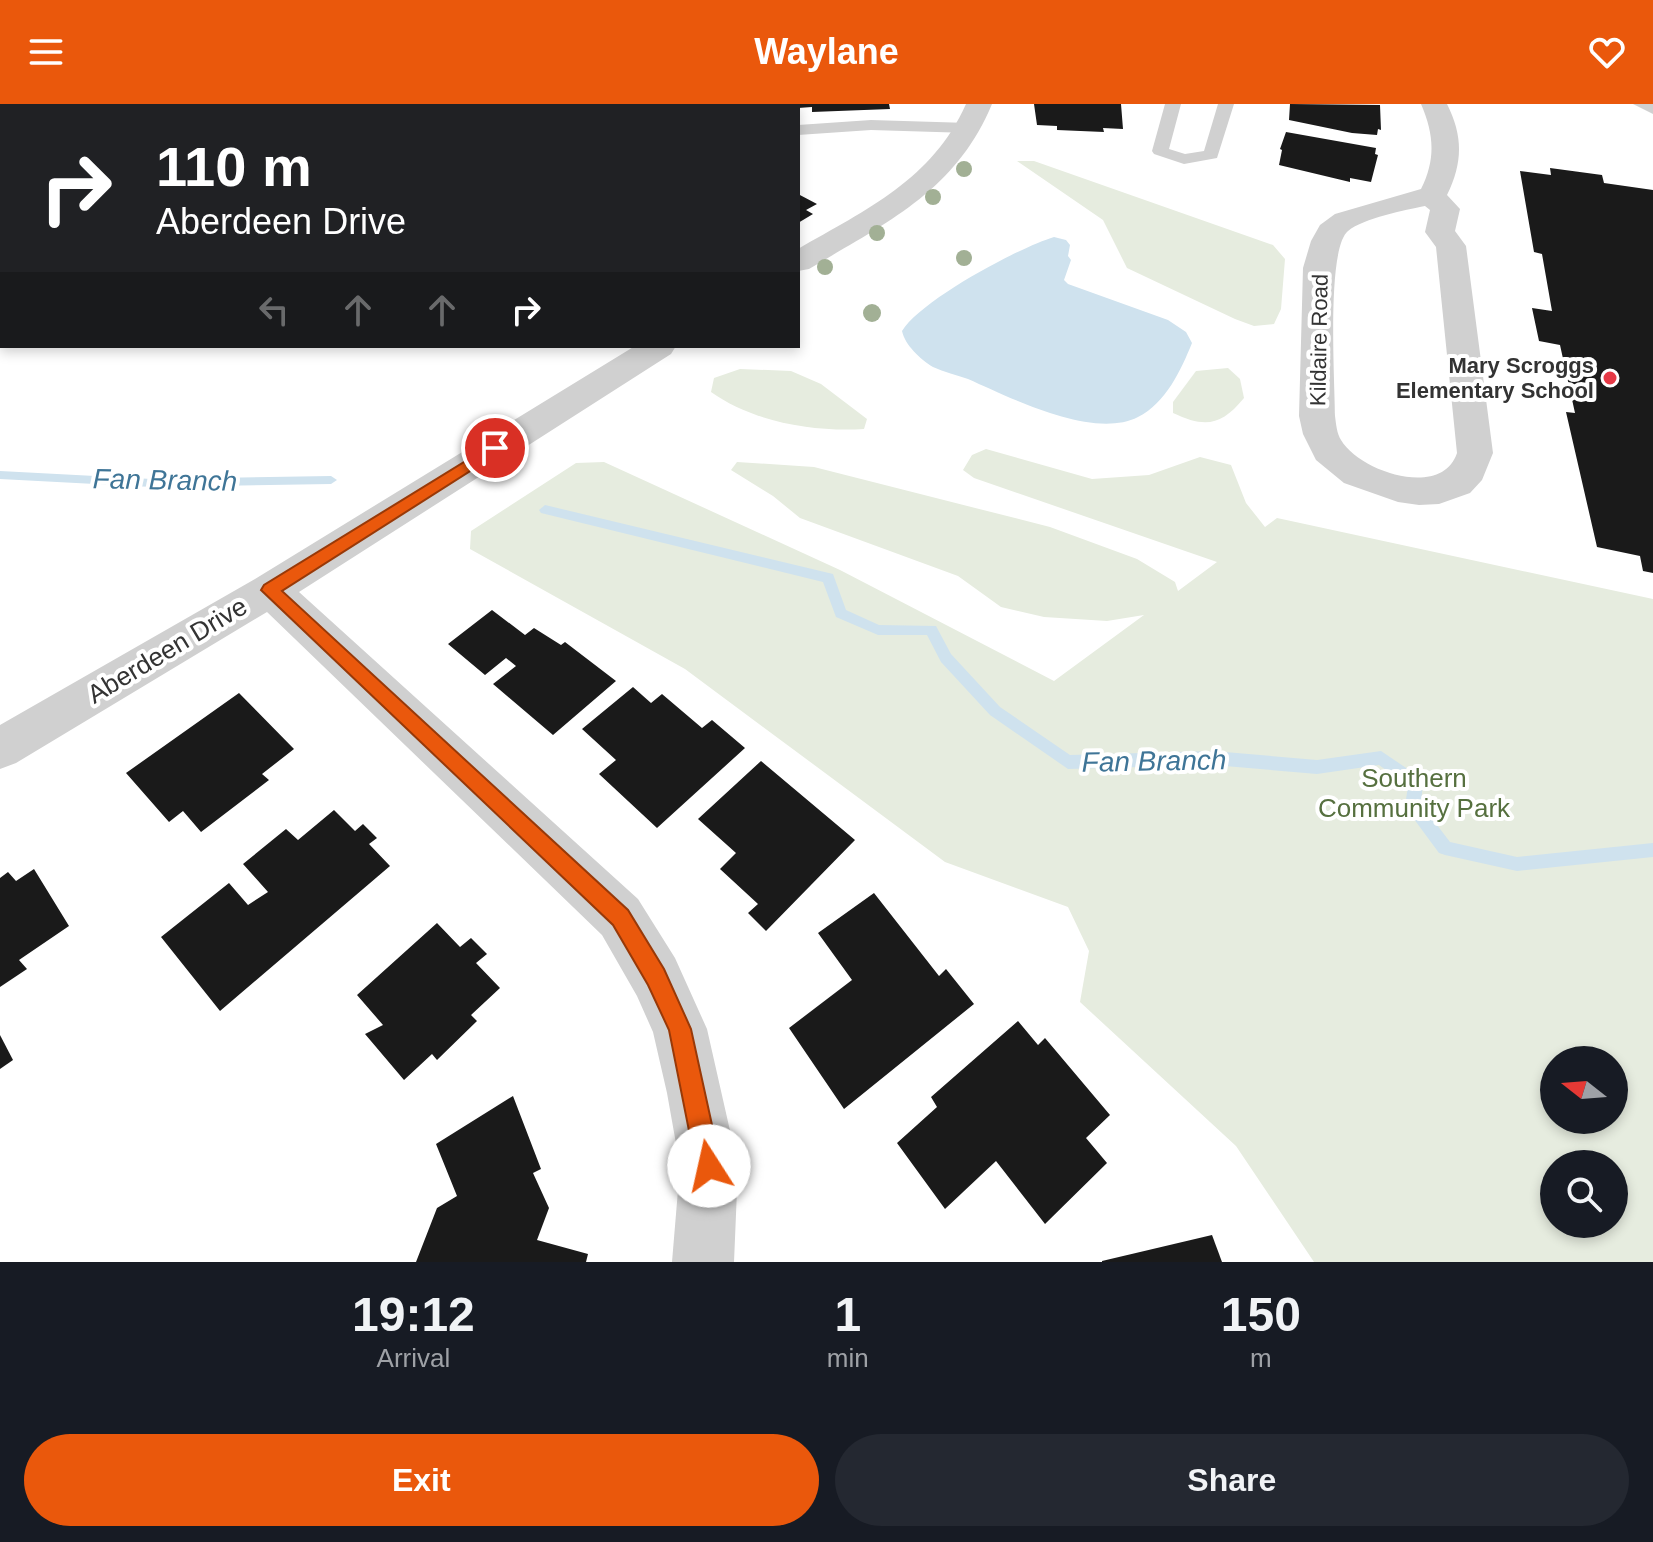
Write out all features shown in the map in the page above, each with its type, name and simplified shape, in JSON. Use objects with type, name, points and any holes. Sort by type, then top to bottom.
[{"type":"street","points":[[1432,196],[1449,156],[1448,139],[1434,104]]},
{"type":"street","points":[[800,261],[907,195],[950,158],[974,116]]},
{"type":"street","name":"Kildaire Road","points":[[1432,196],[1445,209],[1440,232],[1451,246],[1475,453],[1470,469],[1450,486],[1431,491],[1410,491],[1389,487],[1343,465],[1329,452],[1320,434],[1317,416],[1319,268],[1323,246],[1337,223],[1349,216],[1412,198],[1432,196]]},
{"type":"street","name":"Aberdeen Drive","points":[[0,749],[270,590],[656,348]]},
{"type":"street","points":[[270,590],[620,917],[656,977],[680,1029],[709,1166],[703,1262]]},
{"type":"lane","points":[[1173,104],[1160,151],[1184,159],[1211,155],[1226,104]]},
{"type":"lane","points":[[1641,104],[1653,109]]},
{"type":"lane","points":[[800,130],[974,116]]},
{"type":"green space","points":[[1017,161],[1034,161],[1273,245],[1285,259],[1281,309],[1274,324],[1254,326],[1235,319],[1127,268],[1103,220]]},
{"type":"green space","points":[[1228,368],[1240,379],[1244,398],[1228,414],[1212,422],[1203,422],[1173,413],[1173,402],[1196,371]]},
{"type":"green space","points":[[740,369],[791,371],[821,384],[867,419],[864,429],[824,429],[784,423],[745,411],[711,392],[714,378]]},
{"type":"green space","name":"Southern Community Park","points":[[986,449],[1092,479],[1149,475],[1200,457],[1231,465],[1246,503],[1265,527],[1277,518],[1653,599],[1653,1262],[1314,1262],[1236,1146],[1080,1002],[1089,951],[1068,907],[945,862],[685,669],[470,549],[471,531],[576,463],[604,462],[840,570],[1054,681],[1144,615],[1107,621],[1044,617],[1001,607],[958,576],[800,518],[773,496],[731,470],[737,462],[814,467],[1050,527],[1137,559],[1175,582],[1178,591],[1217,562],[974,478],[963,470],[972,455]]},
{"type":"water","points":[[1054,237],[1066,240],[1070,245],[1068,256],[1071,260],[1064,280],[1068,284],[1168,320],[1186,332],[1192,343],[1164,395],[1138,417],[1120,423],[1098,423],[1052,414],[933,367],[906,341],[902,331],[929,305],[995,263]]},
{"type":"building","points":[[800,104],[889,104],[890,109],[812,112],[812,107],[800,108]]},
{"type":"building","points":[[1034,104],[1121,104],[1123,129],[1103,128],[1104,132],[1057,130],[1057,126],[1037,125]]},
{"type":"building","points":[[1290,104],[1380,105],[1381,130],[1378,129],[1377,135],[1352,133],[1289,120]]},
{"type":"building","points":[[1286,132],[1376,148],[1375,154],[1378,155],[1371,182],[1350,178],[1350,182],[1279,165]]},
{"type":"building","name":"Mary Scroggs Elementary School","points":[[1550,168],[1602,175],[1604,183],[1653,190],[1653,573],[1643,571],[1640,556],[1597,547],[1566,412],[1575,413],[1560,345],[1539,341],[1532,308],[1552,311],[1542,254],[1534,252],[1520,171],[1551,175]]},
{"type":"building","points":[[800,195],[817,204],[806,210],[813,214],[800,222]]},
{"type":"building","points":[[492,610],[525,635],[534,628],[561,645],[565,642],[616,681],[553,735],[493,684],[516,666],[506,658],[485,675],[448,644]]},
{"type":"building","points":[[633,687],[651,703],[662,694],[702,728],[712,720],[745,748],[657,828],[599,774],[616,760],[582,729]]},
{"type":"building","points":[[239,693],[294,749],[262,774],[269,780],[201,832],[183,811],[169,822],[126,773]]},
{"type":"building","points":[[761,761],[855,840],[766,931],[748,913],[758,904],[720,869],[736,853],[698,819]]},
{"type":"building","points":[[334,810],[355,831],[363,824],[377,838],[369,844],[390,866],[220,1011],[161,937],[229,883],[248,905],[268,892],[243,864],[286,829],[298,840]]},
{"type":"building","points":[[34,869],[69,926],[19,960],[27,969],[0,987],[0,878],[8,872],[16,881]]},
{"type":"building","points":[[874,893],[939,976],[946,969],[974,1004],[844,1109],[789,1028],[852,980],[818,933]]},
{"type":"building","points":[[437,923],[460,947],[471,938],[487,954],[476,963],[500,988],[471,1015],[477,1021],[437,1060],[432,1054],[404,1080],[365,1034],[383,1025],[357,995]]},
{"type":"building","points":[[1018,1021],[1038,1045],[1045,1038],[1110,1115],[1086,1138],[1107,1163],[1045,1224],[996,1161],[945,1209],[897,1143],[937,1107],[931,1097]]},
{"type":"building","points":[[0,1035],[13,1060],[0,1069]]},
{"type":"building","points":[[513,1096],[541,1169],[533,1173],[549,1208],[537,1240],[588,1254],[586,1262],[416,1262],[437,1208],[457,1196],[436,1144]]},
{"type":"building","points":[[1212,1235],[1222,1262],[1102,1262],[1102,1261]]},
{"type":"waterway","name":"Fan Branch","points":[[0,475],[152,483],[331,480]]},
{"type":"waterway","name":"Fan Branch","points":[[545,510],[828,578],[841,613],[878,630],[931,630],[946,658],[995,711],[1068,762],[1213,758],[1317,767],[1381,758],[1416,783],[1413,806],[1445,848],[1517,864],[1653,850]]},
{"type":"place","name":"Mary Scroggs Elementary School","points":[[1610,378]]},
{"type":"route","points":[[495,448],[270,590],[620,917],[656,977],[680,1029],[709,1166]]}]
